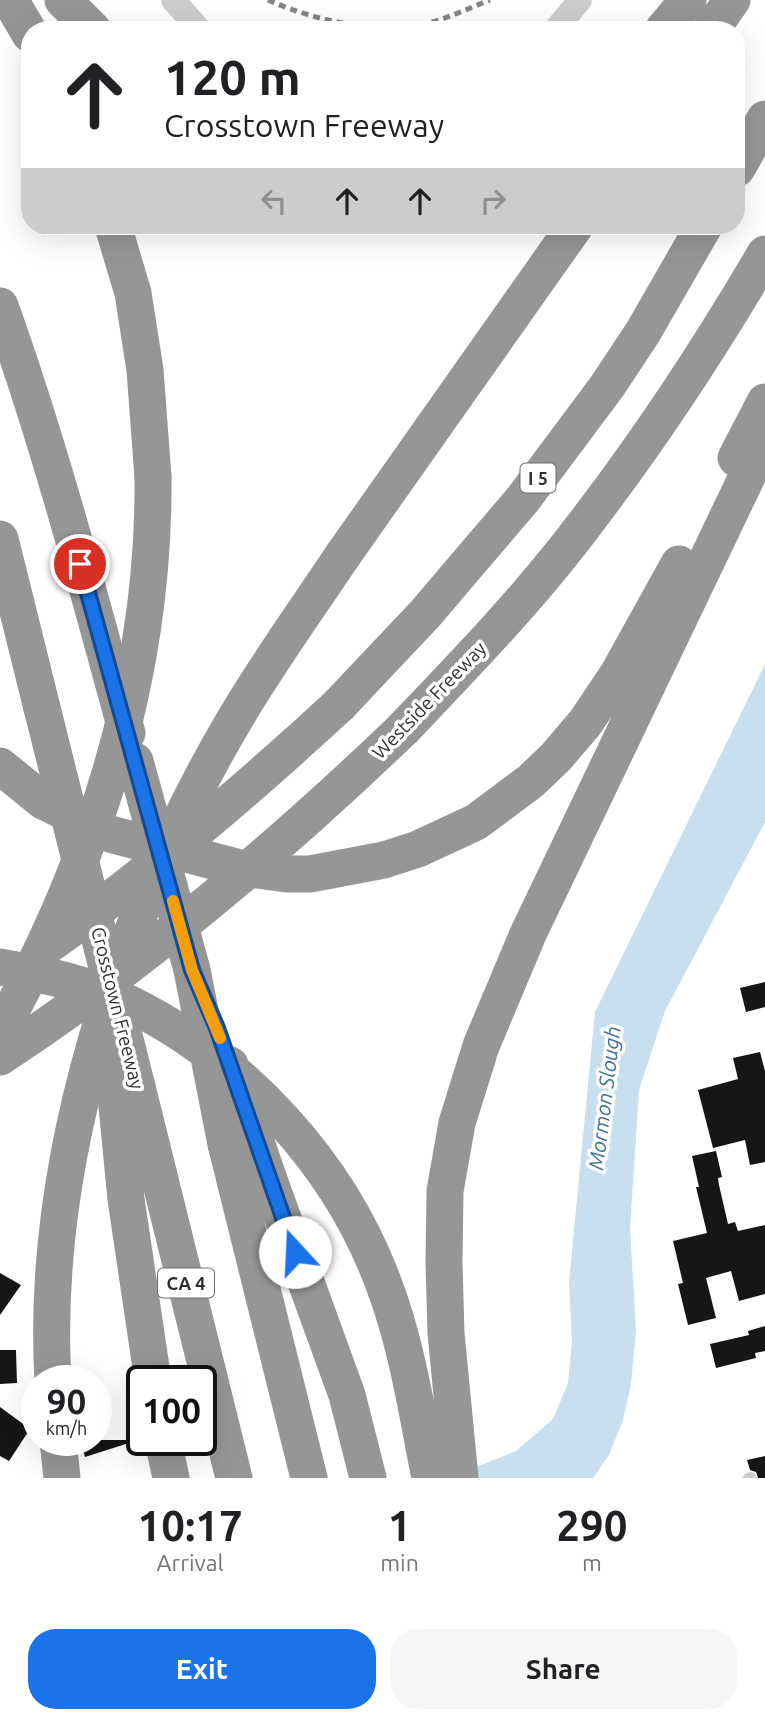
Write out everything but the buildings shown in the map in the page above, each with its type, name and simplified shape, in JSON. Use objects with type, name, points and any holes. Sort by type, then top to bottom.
[{"type":"highway","points":[[10,0],[22,21]]},
{"type":"highway","points":[[63,0],[84,21]]},
{"type":"highway","points":[[670,21],[688,0]]},
{"type":"highway","points":[[717,21],[732,0]]},
{"type":"highway","points":[[745,154],[765,119]]},
{"type":"highway","points":[[0,1031],[37,960],[73,878],[115,758],[138,664],[147,608],[153,529],[153,477],[145,370],[132,293],[116,235]]},
{"type":"highway","points":[[53,1365],[54,1266],[64,1186],[89,1072],[123,958],[159,868],[208,767],[264,673],[343,555],[569,235]]},
{"type":"highway","name":"I 5","points":[[0,979],[180,845],[278,761],[339,705],[425,614],[523,499],[608,385],[643,332],[699,235]]},
{"type":"highway","name":"Westside Freeway","points":[[0,1057],[127,967],[222,892],[296,829],[403,729],[499,628],[583,527],[725,321],[765,254]]},
{"type":"highway","points":[[0,306],[67,514],[192,970],[226,1144],[309,1478]]},
{"type":"highway","points":[[0,766],[43,801],[110,834],[236,867],[287,874],[310,874],[384,860],[418,849],[476,822],[531,781],[585,723],[640,636],[765,402]]},
{"type":"highway","points":[[443,1465],[445,1191],[457,1123],[481,1046],[528,934],[765,439]]},
{"type":"highway","name":"Crosstown Freeway","points":[[0,539],[99,932],[126,1082],[234,1478]]},
{"type":"highway","points":[[0,967],[93,988],[131,1004],[211,1054],[251,1087],[280,1118],[326,1175],[370,1251],[395,1316],[443,1465]]},
{"type":"highway","points":[[192,970],[217,1028],[347,1395],[369,1478]]},
{"type":"highway","points":[[126,1082],[126,1199],[151,1365]]},
{"type":"highway","points":[[60,1456],[62,1478]]},
{"type":"highway","points":[[166,1456],[171,1478]]},
{"type":"street","points":[[173,0],[192,21]]},
{"type":"street","points":[[562,21],[580,0]]},
{"type":"water","name":"Mormon Slough","points":[[765,664],[765,822],[665,1011],[639,1090],[630,1229],[636,1330],[631,1384],[623,1420],[609,1455],[593,1478],[429,1478],[479,1466],[516,1451],[553,1419],[568,1383],[572,1341],[569,1282],[595,1012]]},
{"type":"railway","points":[[268,0],[306,14],[336,21]]},
{"type":"railway","points":[[435,21],[490,0]]},
{"type":"slow traffic","points":[[173,901],[192,970],[220,1038]]},
{"type":"route","points":[[80,564],[192,970],[217,1028],[295,1252]]}]
